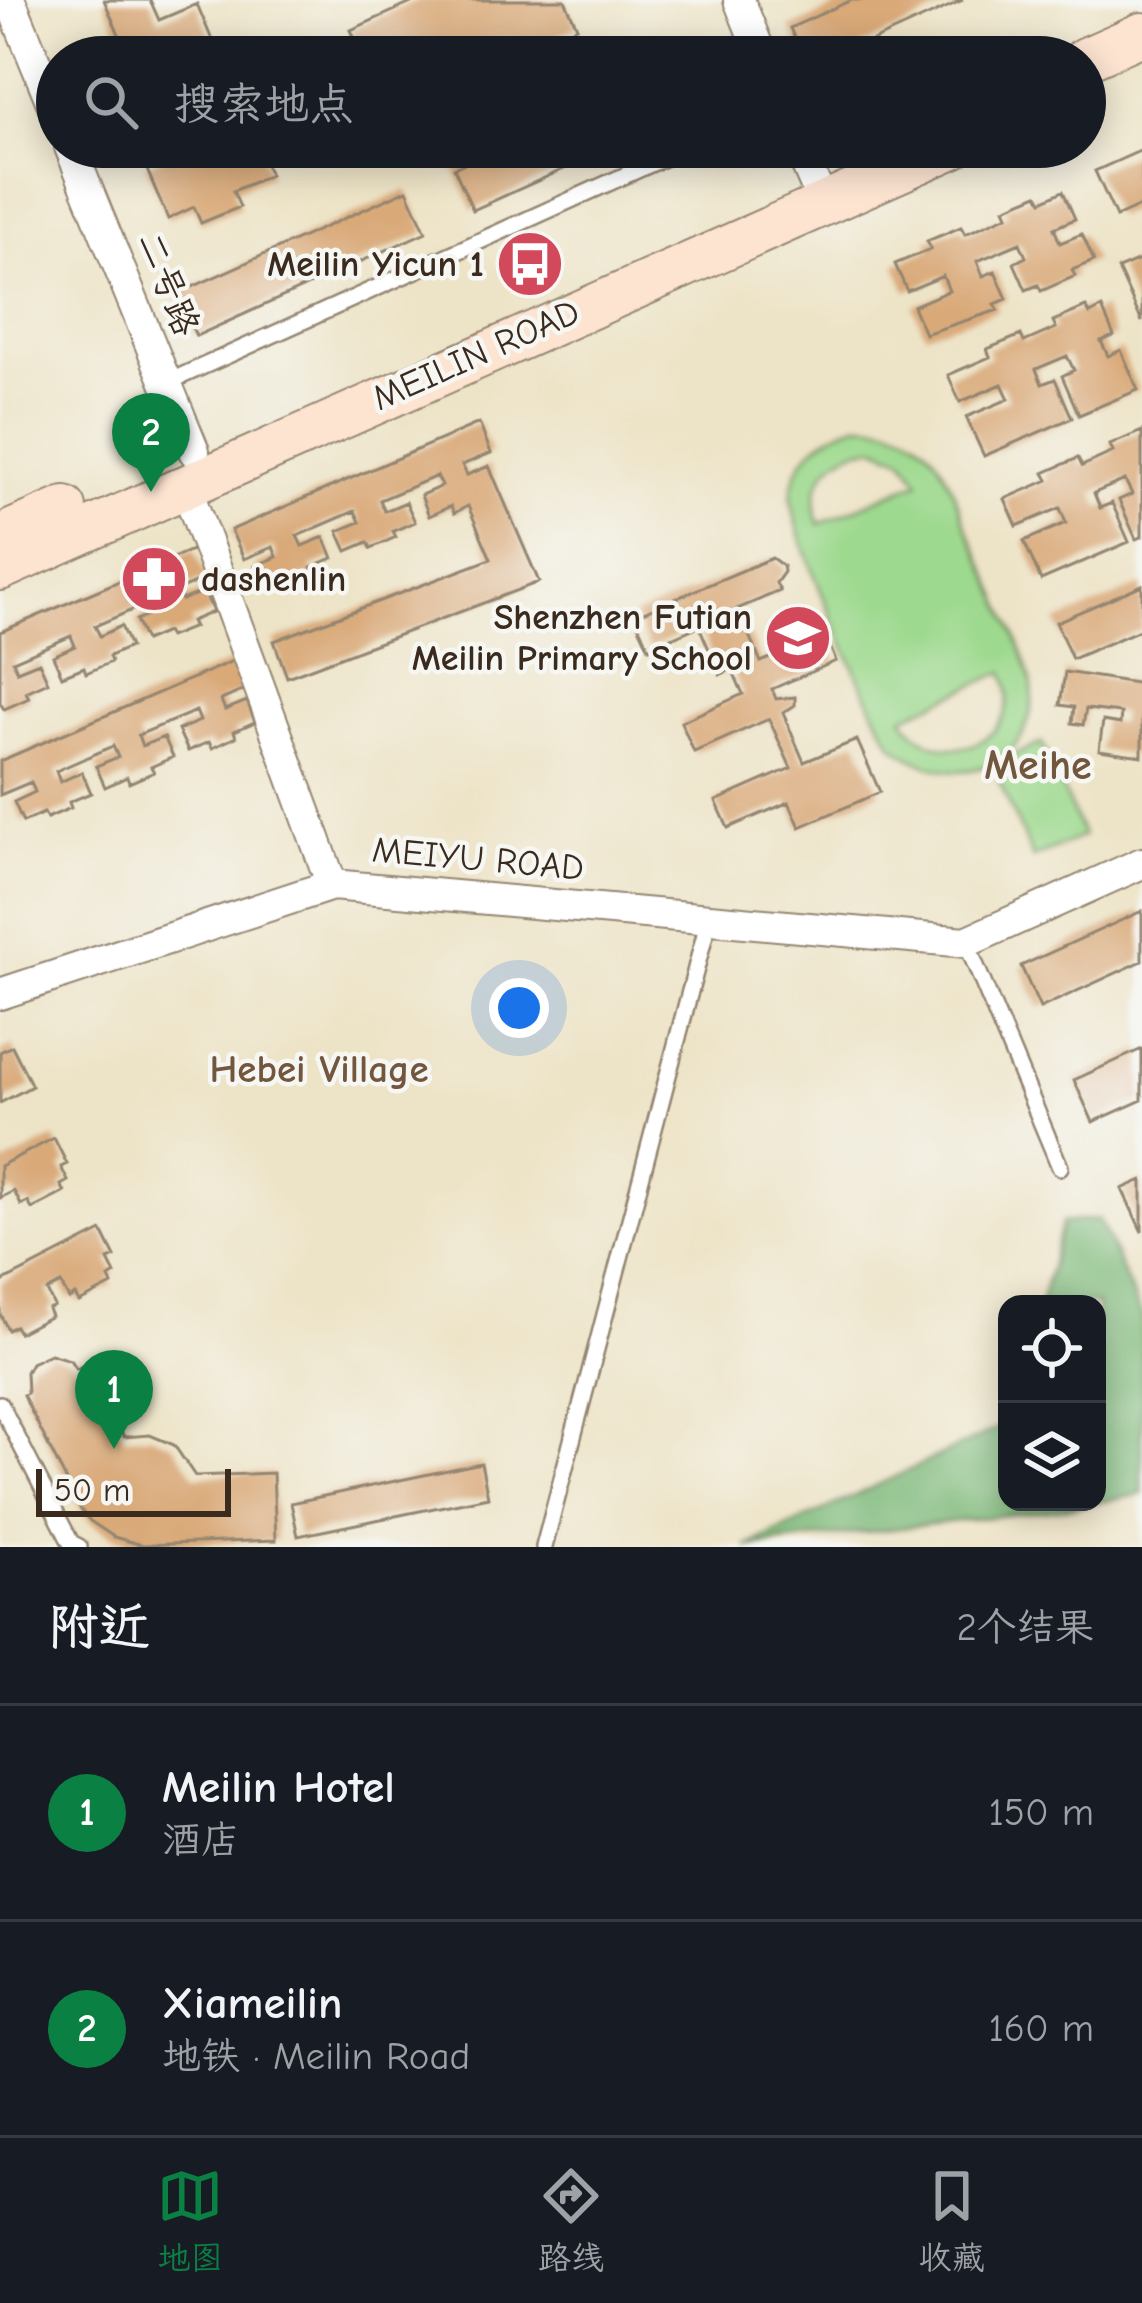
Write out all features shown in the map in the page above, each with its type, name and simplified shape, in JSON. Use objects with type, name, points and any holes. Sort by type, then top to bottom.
[{"type":"main road","points":[[1106,50],[1142,34]]},
{"type":"main road","points":[[1106,80],[1142,64]]},
{"type":"main road","name":"MEILIN ROAD","points":[[0,569],[189,468],[811,176],[850,168]]},
{"type":"main road","name":"MEILIN ROAD","points":[[0,536],[189,468]]},
{"type":"street","points":[[10,0],[36,64]]},
{"type":"street","points":[[739,0],[754,36]]},
{"type":"street","name":"二号路","points":[[79,168],[166,382],[189,468],[332,885]]},
{"type":"street","points":[[966,942],[1142,863]]},
{"type":"street","name":"MEIYU ROAD","points":[[0,994],[332,885],[966,942]]},
{"type":"lane","points":[[166,382],[641,168]]},
{"type":"lane","points":[[544,1547],[709,919]]},
{"type":"lane","points":[[966,942],[1060,1167]]},
{"type":"lane","points":[[0,1404],[71,1543],[79,1547]]},
{"type":"green space","points":[[858,424],[889,427],[909,434],[933,454],[1014,632],[1032,684],[1032,703],[1013,748],[977,769],[933,767],[892,743],[816,578],[792,493],[806,457],[823,440]],"holes":[[[876,447],[903,458],[920,481],[819,524],[816,494],[826,470],[847,454]],[[1004,672],[1008,696],[1004,716],[976,743],[938,746],[919,736],[903,717]]]},
{"type":"green space","points":[[1042,743],[1083,836],[1033,858],[992,765]]},
{"type":"green space","points":[[1099,1219],[1142,1316],[1142,1494],[1106,1501],[1106,1295],[1042,1295],[1062,1223]]},
{"type":"green space","points":[[998,1428],[998,1511],[1039,1511],[746,1547]]},
{"type":"building","points":[[104,0],[150,0],[159,20],[197,4],[210,36],[120,36]]},
{"type":"building","points":[[418,0],[565,0],[577,27],[557,36],[354,36],[351,30]]},
{"type":"building","points":[[852,0],[963,0],[883,36],[794,36],[790,28]]},
{"type":"building","points":[[1142,150],[1142,205],[1116,217],[1095,171]]},
{"type":"building","points":[[146,168],[267,168],[270,175],[233,191],[240,207],[201,223],[194,207],[168,219]]},
{"type":"building","points":[[454,168],[566,168],[473,210]]},
{"type":"building","points":[[407,190],[426,232],[196,336],[177,294]]},
{"type":"building","points":[[1063,191],[1075,219],[1054,228],[1060,243],[1082,234],[1094,261],[1072,270],[1075,276],[1041,291],[1038,285],[1026,290],[1014,263],[1026,257],[1020,243],[977,261],[983,276],[995,271],[1007,299],[995,304],[998,310],[925,334],[913,306],[949,291],[943,276],[907,291],[895,264],[931,249],[927,241],[961,227],[965,234],[1008,215],[1005,208],[1038,194],[1042,201]]},
{"type":"building","points":[[1142,259],[1142,322],[1118,269]]},
{"type":"building","points":[[1086,307],[1090,314],[1102,308],[1114,336],[1101,341],[1108,356],[1121,350],[1138,390],[1079,415],[1062,376],[1074,370],[1067,356],[1036,369],[1042,384],[1055,379],[1072,418],[984,456],[966,417],[1009,399],[1002,384],[960,402],[948,375],[990,357],[987,349],[1021,335],[1024,342],[1056,328],[1053,321]]},
{"type":"building","points":[[479,423],[491,453],[462,465],[467,475],[489,466],[539,582],[287,677],[274,641],[491,559],[468,506],[454,513],[451,506],[429,516],[421,495],[442,486],[437,476],[380,500],[385,511],[406,502],[415,522],[371,548],[368,542],[347,551],[338,531],[360,522],[355,511],[297,536],[302,546],[324,537],[333,558],[311,567],[314,573],[289,583],[286,578],[264,587],[255,566],[277,557],[273,547],[244,559],[231,530]]},
{"type":"building","points":[[1142,431],[1142,537],[1136,539],[1119,500],[1132,494],[1125,480],[1094,493],[1100,508],[1112,503],[1129,542],[1041,580],[1024,541],[1066,523],[1060,508],[1017,526],[1005,499],[1048,480],[1044,473],[1078,458],[1082,466],[1113,452],[1110,445]]},
{"type":"building","points":[[194,549],[207,578],[178,590],[182,600],[204,591],[213,612],[191,621],[194,627],[145,641],[136,620],[157,611],[153,601],[95,626],[100,636],[121,626],[130,647],[86,673],[84,667],[62,676],[53,656],[75,646],[71,636],[13,661],[17,671],[39,662],[48,682],[26,692],[29,698],[4,709],[0,703],[0,632]]},
{"type":"building","points":[[772,558],[783,566],[776,583],[780,591],[737,609],[761,662],[825,635],[836,661],[772,689],[776,699],[795,697],[795,705],[783,713],[804,762],[857,740],[880,792],[800,827],[789,802],[728,828],[716,801],[791,768],[769,719],[694,752],[681,722],[743,694],[732,669],[720,675],[699,626],[649,648],[634,616]]},
{"type":"building","points":[[1142,585],[1142,629],[1072,659],[1056,622]]},
{"type":"building","points":[[237,659],[249,688],[221,700],[225,710],[247,701],[255,722],[234,731],[236,737],[212,748],[209,742],[188,751],[178,730],[200,721],[196,711],[138,735],[142,746],[164,737],[173,757],[129,783],[127,777],[105,787],[96,766],[118,757],[113,746],[56,771],[60,782],[82,772],[91,793],[69,802],[71,808],[23,822],[14,802],[35,792],[31,782],[0,795],[0,761]]},
{"type":"building","points":[[1065,672],[1142,684],[1142,756],[1099,750],[1103,721],[1120,724],[1121,713],[1086,709],[1083,725],[1072,723],[1074,707],[1060,705]]},
{"type":"building","points":[[1142,911],[1142,961],[1040,1008],[1021,966]]},
{"type":"building","points":[[12,1046],[32,1086],[0,1103],[0,1052]]},
{"type":"building","points":[[1142,1049],[1142,1100],[1093,1122],[1074,1080]]},
{"type":"building","points":[[54,1138],[67,1164],[61,1167],[68,1181],[61,1185],[65,1192],[32,1209],[28,1202],[21,1205],[14,1191],[0,1198],[0,1166]]},
{"type":"building","points":[[1142,1180],[1142,1232],[1122,1189]]},
{"type":"building","points":[[102,1231],[115,1257],[108,1260],[115,1274],[109,1278],[112,1285],[79,1302],[75,1295],[69,1299],[61,1284],[47,1291],[54,1306],[48,1309],[51,1316],[19,1333],[15,1326],[8,1330],[0,1314],[0,1283]]},
{"type":"building","points":[[50,1354],[70,1360],[76,1369],[88,1363],[124,1437],[150,1435],[174,1445],[195,1476],[273,1473],[276,1540],[142,1545],[114,1537],[90,1521],[23,1395],[31,1363]]},
{"type":"building","points":[[481,1463],[488,1497],[298,1536],[291,1503]]},
{"type":"place","name":"Meilin Yicun 1","points":[[530,264]]},
{"type":"place","name":"Xiameilin","points":[[151,492]]},
{"type":"place","name":"dashenlin","points":[[154,579]]},
{"type":"place","name":"Shenzhen Futian Meilin Primary School","points":[[798,638]]},
{"type":"place","name":"Meilin Hotel","points":[[114,1449]]},
{"type":"district","name":"Meihe","points":[[1038,765]]},
{"type":"district","name":"Hebei Village","points":[[319,1069]]}]
